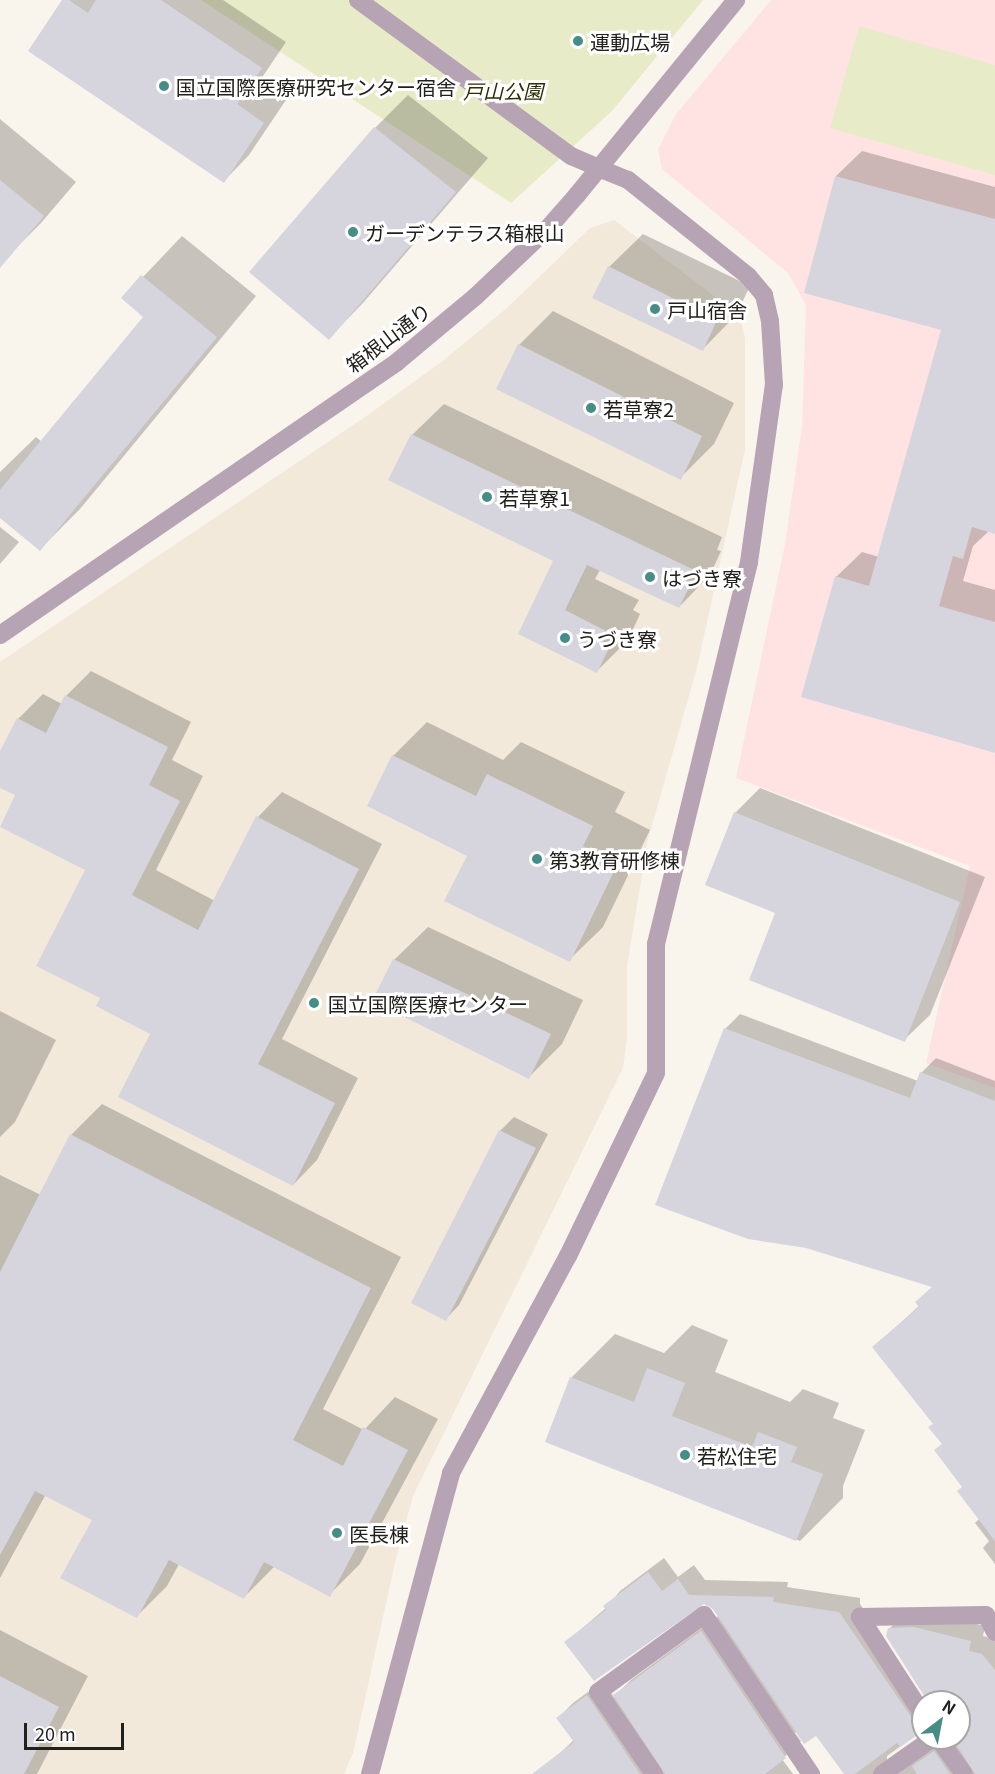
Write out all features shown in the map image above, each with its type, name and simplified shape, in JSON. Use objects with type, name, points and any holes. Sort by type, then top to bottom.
[{"type":"street","points":[[358,0],[571,156],[628,180],[748,276],[764,295],[770,321],[774,385],[753,539],[703,758],[656,944],[656,1073],[568,1256],[451,1473],[370,1774]]},
{"type":"street","name":"箱根山通り","points":[[0,635],[397,362],[514,262],[549,227],[599,168],[736,0]]},
{"type":"street","points":[[654,1774],[598,1692],[704,1615],[811,1774]]},
{"type":"street","points":[[911,1696],[860,1617],[986,1615],[995,1632]]},
{"type":"street","points":[[882,1774],[916,1750]]},
{"type":"street","points":[[947,1750],[964,1774]]},
{"type":"shaded area","points":[[771,0],[995,0],[995,1088],[926,1063],[970,866],[736,778],[785,544],[802,427],[806,305],[788,273],[662,169],[658,149],[676,114]]},
{"type":"shaded area","name":"国立国際医療センター","points":[[614,220],[739,315],[745,337],[745,449],[697,668],[647,843],[627,967],[627,1039],[623,1068],[413,1496],[396,1558],[353,1753],[344,1774],[0,1774],[0,662],[365,417],[440,363],[507,308],[590,228]]},
{"type":"green space","name":"戸山公園","points":[[201,0],[703,0],[612,111],[511,203]]},
{"type":"green space","points":[[859,26],[995,65],[995,175],[830,128]]},
{"type":"building","name":"国立国際医療研究センター宿舎","points":[[62,0],[69,0],[88,13],[96,0],[161,0],[262,68],[237,104],[264,123],[224,183],[28,51]]},
{"type":"building","name":"ガーデンテラス箱根山","points":[[374,127],[456,192],[329,340],[249,272]]},
{"type":"building","points":[[835,176],[995,219],[995,534],[972,527],[963,559],[953,556],[939,606],[995,622],[995,753],[801,697],[835,576],[869,586],[941,330],[804,293]]},
{"type":"building","points":[[0,180],[44,216],[0,268]]},
{"type":"building","name":"戸山宿舎","points":[[608,266],[717,320],[703,351],[592,298]]},
{"type":"building","points":[[141,275],[217,337],[40,551],[0,518],[0,490],[143,317],[121,298]]},
{"type":"building","name":"若草寮2","points":[[518,344],[702,436],[681,480],[496,389]]},
{"type":"building","points":[[411,434],[692,569],[686,581],[691,583],[679,608],[587,565],[565,610],[608,632],[603,642],[610,646],[597,673],[518,634],[553,561],[388,480]]},
{"type":"building","points":[[65,695],[168,747],[149,785],[180,801],[132,895],[198,930],[256,816],[359,869],[258,1064],[335,1103],[293,1186],[118,1097],[150,1034],[96,1006],[100,998],[36,966],[85,870],[0,827],[15,795],[0,788],[0,751],[17,718],[46,733]]},
{"type":"building","name":"第3教育研修棟","points":[[392,755],[476,796],[487,774],[593,826],[583,846],[618,863],[570,962],[444,901],[467,856],[367,806]]},
{"type":"building","points":[[734,812],[960,902],[905,1042],[749,980],[775,913],[705,885]]},
{"type":"building","points":[[393,959],[551,1034],[529,1079],[372,1001]]},
{"type":"building","points":[[724,1028],[910,1098],[920,1072],[995,1101],[995,1541],[957,1491],[962,1487],[934,1450],[942,1444],[928,1427],[933,1424],[872,1347],[919,1307],[915,1302],[932,1287],[806,1248],[748,1239],[655,1205]]},
{"type":"building","points":[[499,1130],[536,1148],[446,1321],[411,1303]]},
{"type":"building","points":[[70,1134],[371,1288],[293,1440],[343,1466],[363,1427],[408,1450],[330,1597],[264,1562],[244,1599],[169,1560],[137,1618],[60,1578],[92,1520],[35,1491],[0,1555],[0,1272]]},
{"type":"building","name":"若松住宅","points":[[647,1368],[685,1383],[672,1416],[752,1447],[758,1432],[797,1447],[791,1462],[823,1474],[796,1541],[545,1442],[570,1377],[634,1402]]},
{"type":"building","points":[[648,1572],[662,1591],[678,1579],[689,1595],[774,1597],[773,1602],[839,1612],[911,1717],[911,1739],[900,1747],[897,1743],[855,1774],[844,1774],[816,1736],[804,1744],[713,1609],[704,1604],[594,1681],[564,1642],[606,1610],[603,1606]]},
{"type":"building","points":[[914,1627],[971,1641],[969,1651],[982,1654],[995,1670],[995,1774],[975,1774],[960,1750],[971,1750],[971,1690],[920,1690],[886,1636],[888,1628]]},
{"type":"building","points":[[701,1631],[786,1758],[765,1774],[665,1774],[613,1695]]},
{"type":"building","points":[[0,1676],[59,1707],[24,1774],[0,1774]]},
{"type":"building","points":[[587,1695],[640,1774],[532,1774],[574,1742],[556,1718]]},
{"type":"building","points":[[934,1751],[950,1774],[917,1774],[912,1766]]},
{"type":"place","name":"運動広場","points":[[578,41]]},
{"type":"place","name":"国立国際医療研究センター宿舎","points":[[164,86]]},
{"type":"place","name":"ガーデンテラス箱根山","points":[[353,232]]},
{"type":"place","name":"戸山宿舎","points":[[655,309]]},
{"type":"place","name":"若草寮2","points":[[591,408]]},
{"type":"place","name":"若草寮1","points":[[487,497]]},
{"type":"place","name":"はづき寮","points":[[650,577]]},
{"type":"place","name":"うづき寮","points":[[565,638]]},
{"type":"place","name":"第3教育研修棟","points":[[537,859]]},
{"type":"place","name":"国立国際医療センター","points":[[314,1003]]},
{"type":"place","name":"若松住宅","points":[[685,1455]]},
{"type":"place","name":"医長棟","points":[[337,1533]]}]
